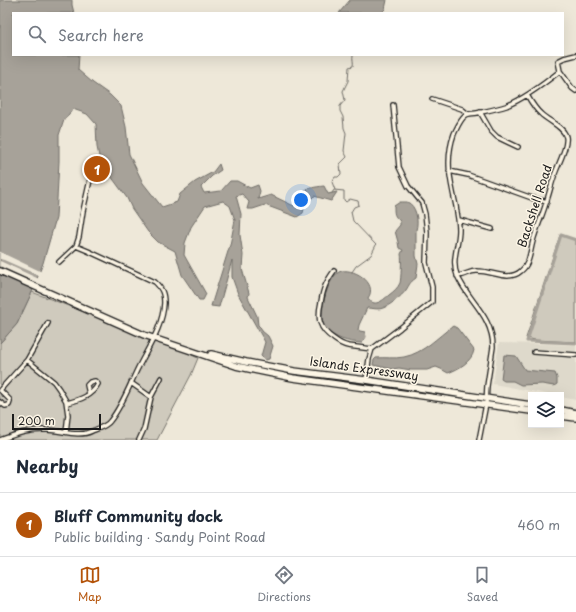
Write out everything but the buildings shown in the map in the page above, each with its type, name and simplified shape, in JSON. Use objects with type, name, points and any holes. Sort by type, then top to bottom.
[{"type":"main road","name":"Islands Expressway","points":[[0,271],[107,319],[154,338],[236,366],[281,375],[486,401],[528,405]]},
{"type":"main road","name":"Islands Expressway","points":[[195,352],[294,371],[366,380],[486,401]]},
{"type":"main road","points":[[486,401],[528,410]]},
{"type":"main road","points":[[564,411],[576,413]]},
{"type":"main road","points":[[564,416],[576,418]]},
{"type":"street","points":[[576,55],[558,61],[560,71],[572,88],[576,91]]},
{"type":"street","points":[[479,440],[486,401],[493,342],[486,319],[461,284],[455,267],[459,220],[449,171],[451,143],[464,116],[506,106],[527,95],[560,71]]},
{"type":"street","name":"Backshell Road","points":[[457,276],[478,270],[509,277],[522,271],[528,262],[530,249],[563,151],[566,137],[558,126],[546,119],[537,110],[527,95]]},
{"type":"street","points":[[432,99],[462,109],[468,114]]},
{"type":"street","points":[[366,380],[372,348],[432,302],[432,287],[426,263],[427,232],[425,214],[422,203],[406,182],[399,167],[393,104]]},
{"type":"street","points":[[480,112],[490,131],[497,137],[518,147]]},
{"type":"street","points":[[449,171],[468,175],[546,202]]},
{"type":"street","points":[[59,262],[76,246],[90,180]]},
{"type":"street","points":[[459,220],[492,229]]},
{"type":"street","points":[[0,440],[29,430],[47,430],[86,434],[109,423],[123,401],[154,338],[163,312],[164,295],[161,288],[154,281],[76,246]]},
{"type":"street","points":[[334,271],[327,280],[320,305],[319,318],[321,326],[330,337],[346,346],[372,348]]},
{"type":"street","points":[[0,402],[5,406],[9,405],[10,402],[7,397],[0,390],[27,360],[48,323]]},
{"type":"street","points":[[534,352],[576,355]]},
{"type":"street","points":[[27,360],[54,382],[67,403],[68,415],[66,432]]},
{"type":"street","points":[[138,440],[144,429],[151,397],[161,378]]},
{"type":"street","points":[[131,384],[151,397]]},
{"type":"street","points":[[67,403],[77,401],[89,394]]},
{"type":"shaded area","points":[[0,0],[72,0],[74,12],[12,12],[12,56],[79,56],[78,70],[110,95],[121,106],[126,127],[129,154],[143,183],[162,207],[177,202],[180,194],[195,182],[213,172],[219,164],[221,170],[212,176],[201,187],[204,193],[221,191],[230,181],[237,181],[250,188],[258,185],[260,191],[258,199],[271,195],[294,206],[302,193],[309,189],[324,186],[328,194],[337,192],[331,201],[314,196],[305,205],[303,213],[297,217],[265,205],[253,209],[247,209],[249,202],[242,194],[236,196],[241,214],[240,235],[243,255],[242,269],[249,293],[248,297],[257,316],[258,325],[268,336],[273,346],[269,359],[265,360],[261,356],[265,342],[238,294],[232,277],[232,260],[219,307],[211,306],[230,245],[235,220],[230,206],[223,201],[205,206],[191,227],[185,243],[184,255],[206,294],[203,300],[199,300],[182,275],[175,251],[158,242],[148,232],[132,209],[127,198],[100,161],[97,147],[96,124],[87,114],[73,109],[64,120],[59,135],[56,218],[43,263],[32,292],[17,324],[0,343]]},
{"type":"shaded area","points":[[350,0],[387,0],[385,9],[382,12],[340,12]]},
{"type":"shaded area","points":[[400,202],[407,202],[413,206],[416,214],[416,256],[418,264],[416,278],[411,282],[402,295],[389,305],[379,309],[367,308],[358,330],[365,332],[366,337],[362,343],[347,341],[337,337],[325,328],[322,316],[324,298],[327,290],[339,272],[351,271],[362,277],[370,287],[368,298],[373,303],[381,301],[392,293],[400,283],[401,254],[403,250],[399,248],[395,231],[400,225],[400,221],[395,215],[394,206]]},
{"type":"shaded area","points":[[560,235],[576,240],[576,342],[535,340],[526,338]]},
{"type":"shaded area","points":[[32,292],[173,346],[198,358],[191,375],[157,440],[0,440],[0,343],[17,324]]},
{"type":"shaded area","points":[[453,326],[457,328],[474,350],[468,361],[448,373],[436,367],[427,370],[411,370],[399,368],[392,369],[373,365],[376,358],[400,358],[418,352]]},
{"type":"shaded area","points":[[499,343],[576,345],[576,400],[564,398],[564,392],[536,392],[493,384]]},
{"type":"shaded area","points":[[504,355],[516,356],[525,370],[555,373],[557,384],[554,386],[542,384],[521,385],[513,381],[504,381],[501,379]]},
{"type":"pier","points":[[0,252],[42,272],[40,276],[0,259]]},
{"type":"pier","points":[[0,261],[39,279],[37,283],[0,266]]},
{"type":"waterway","points":[[335,190],[332,182],[335,177],[338,177],[341,174],[340,164],[347,157],[344,151],[346,133],[340,106],[345,100],[343,91],[348,81],[349,67],[353,66],[353,56]]},
{"type":"waterway","points":[[332,193],[334,190],[344,191],[344,200],[346,202],[350,199],[358,201],[359,205],[354,207],[351,212],[353,221],[376,245],[371,255],[356,266],[352,272]]},
{"type":"waterway","points":[[576,240],[561,235],[527,341],[576,343]]},
{"type":"place","name":"Bluff Community dock","points":[[97,169]]}]
